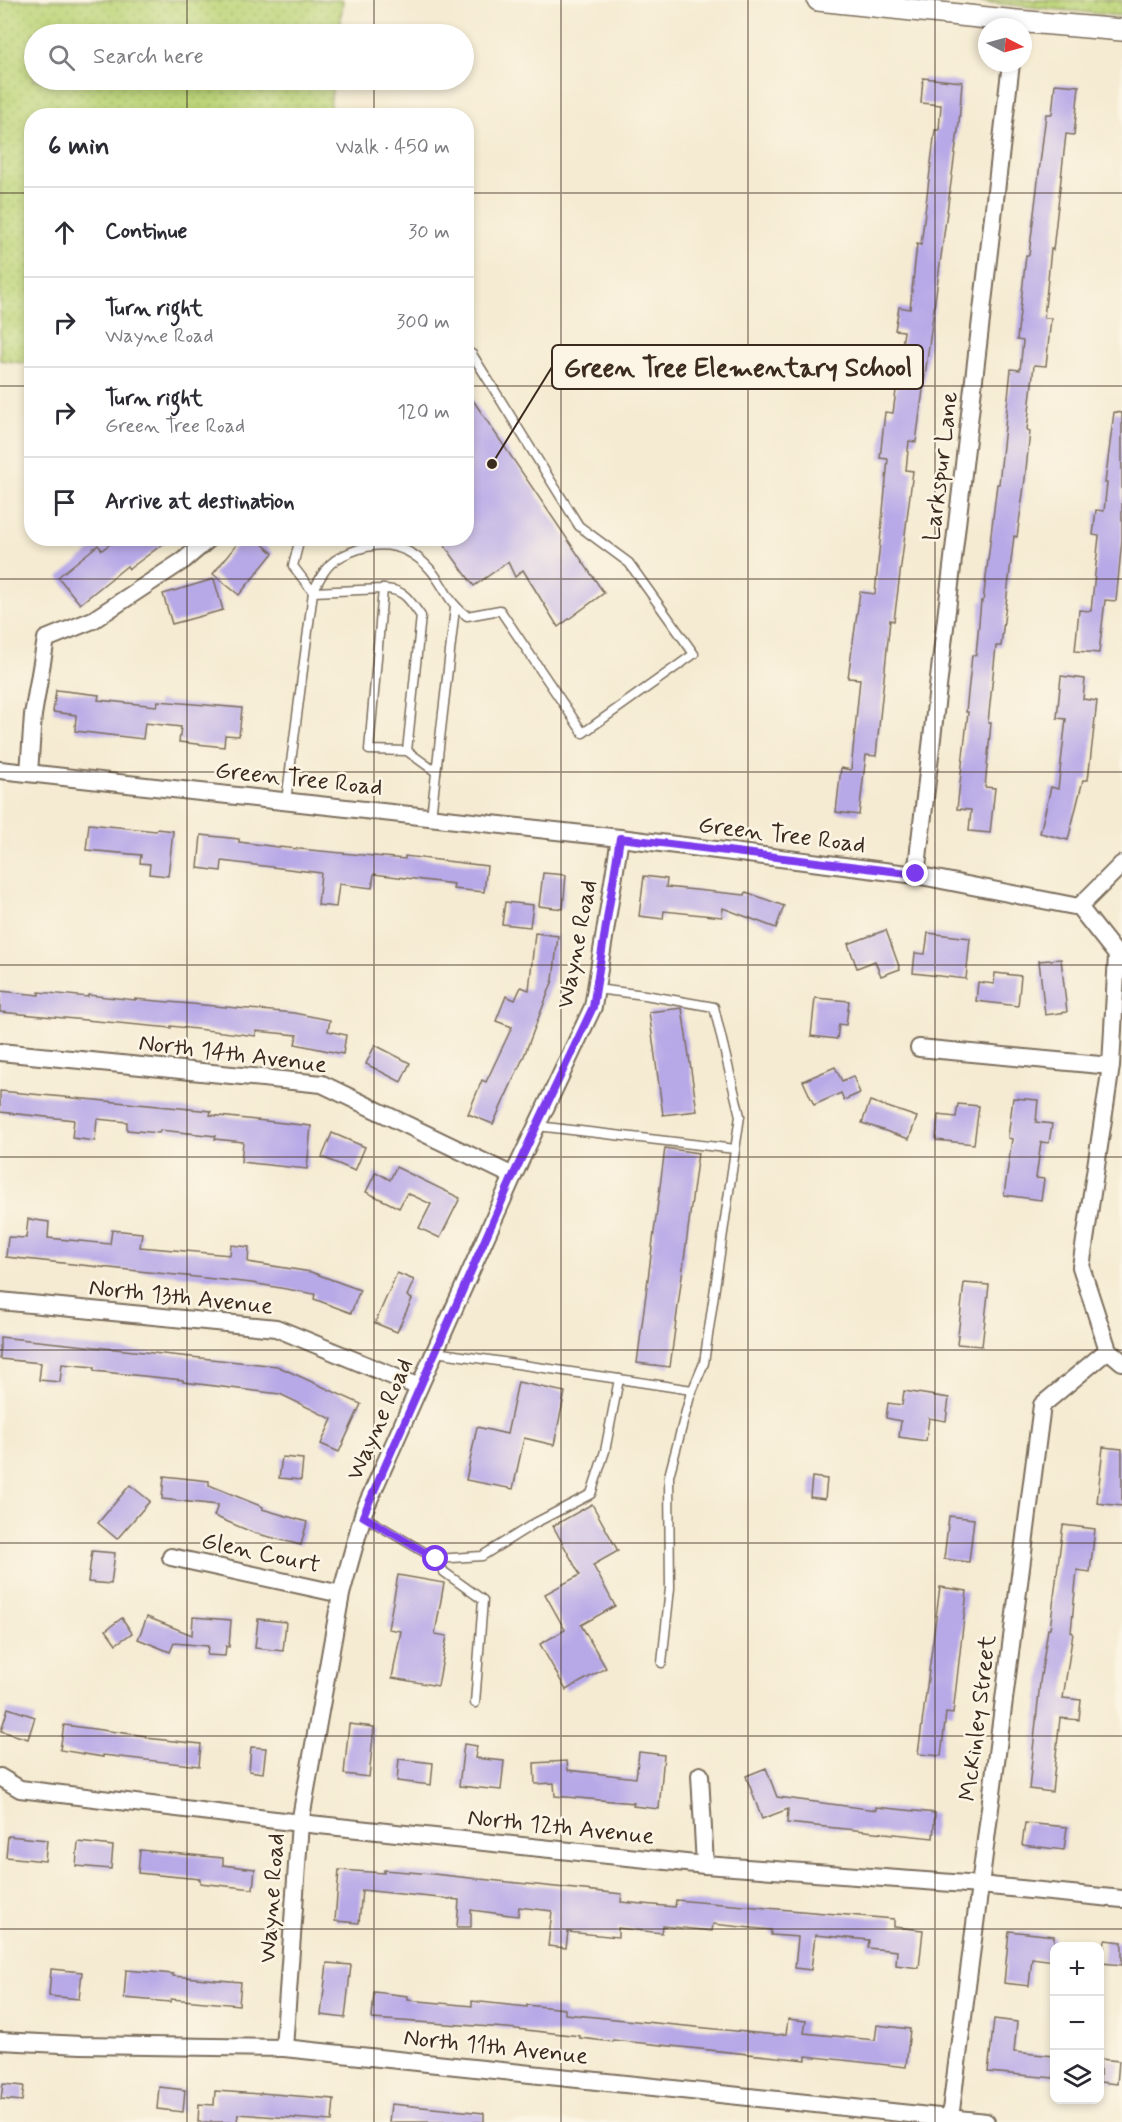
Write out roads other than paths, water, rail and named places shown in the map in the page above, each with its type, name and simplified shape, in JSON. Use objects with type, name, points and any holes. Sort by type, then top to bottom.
[{"type":"street","points":[[818,0],[978,19]]},
{"type":"street","points":[[1032,25],[1122,30]]},
{"type":"street","name":"Larkspur Lane","points":[[916,874],[1010,72]]},
{"type":"street","points":[[29,773],[33,716],[46,639],[93,620],[184,560],[201,546]]},
{"type":"street","name":"Green Tree Road","points":[[0,770],[620,838],[916,874],[1079,907]]},
{"type":"street","name":"Wayne Road","points":[[284,2048],[300,1823],[340,1594],[363,1516],[513,1176],[593,1007],[620,838]]},
{"type":"street","points":[[1122,864],[1079,907],[1117,955],[1111,1066],[1082,1266],[1108,1350],[1122,1362]]},
{"type":"street","points":[[919,1048],[1111,1066]]},
{"type":"street","name":"North 14th Avenue","points":[[0,1052],[322,1084],[513,1176]]},
{"type":"street","name":"North 13th Avenue","points":[[0,1301],[276,1328],[419,1387]]},
{"type":"street","name":"McKinley Street","points":[[949,2120],[1042,1405],[1108,1350]]},
{"type":"street","name":"Glen Court","points":[[171,1557],[340,1594]]},
{"type":"street","points":[[700,1774],[705,1865]]},
{"type":"street","name":"North 12th Avenue","points":[[0,1778],[20,1789],[300,1823],[705,1865],[980,1885],[1122,1899]]},
{"type":"street","name":"North 11th Avenue","points":[[0,2041],[81,2045],[284,2048],[949,2120],[986,2122]]},
{"type":"lane","points":[[387,546],[406,549],[430,569],[455,608],[467,616],[500,610],[583,733],[694,654],[629,563],[579,526],[474,357]]},
{"type":"lane","points":[[298,546],[293,566],[314,592]]},
{"type":"lane","points":[[286,801],[314,592],[322,574],[340,555],[369,546]]},
{"type":"lane","points":[[383,589],[369,750],[407,751],[436,772]]},
{"type":"lane","points":[[314,592],[393,589],[406,595],[421,616],[407,751]]},
{"type":"lane","points":[[431,817],[455,608]]},
{"type":"lane","points":[[596,989],[714,1007],[740,1116],[704,1363],[692,1390],[669,1476],[670,1588],[662,1663]]},
{"type":"lane","points":[[537,1126],[735,1149]]},
{"type":"lane","points":[[435,1352],[692,1390]]},
{"type":"lane","points":[[436,1559],[482,1556],[535,1523],[591,1494],[604,1451],[619,1379]]},
{"type":"lane","points":[[363,1516],[436,1559],[444,1572],[483,1600],[476,1703]]},
{"type":"place","name":"Green Tree Elementary School","points":[[492,464]]}]
